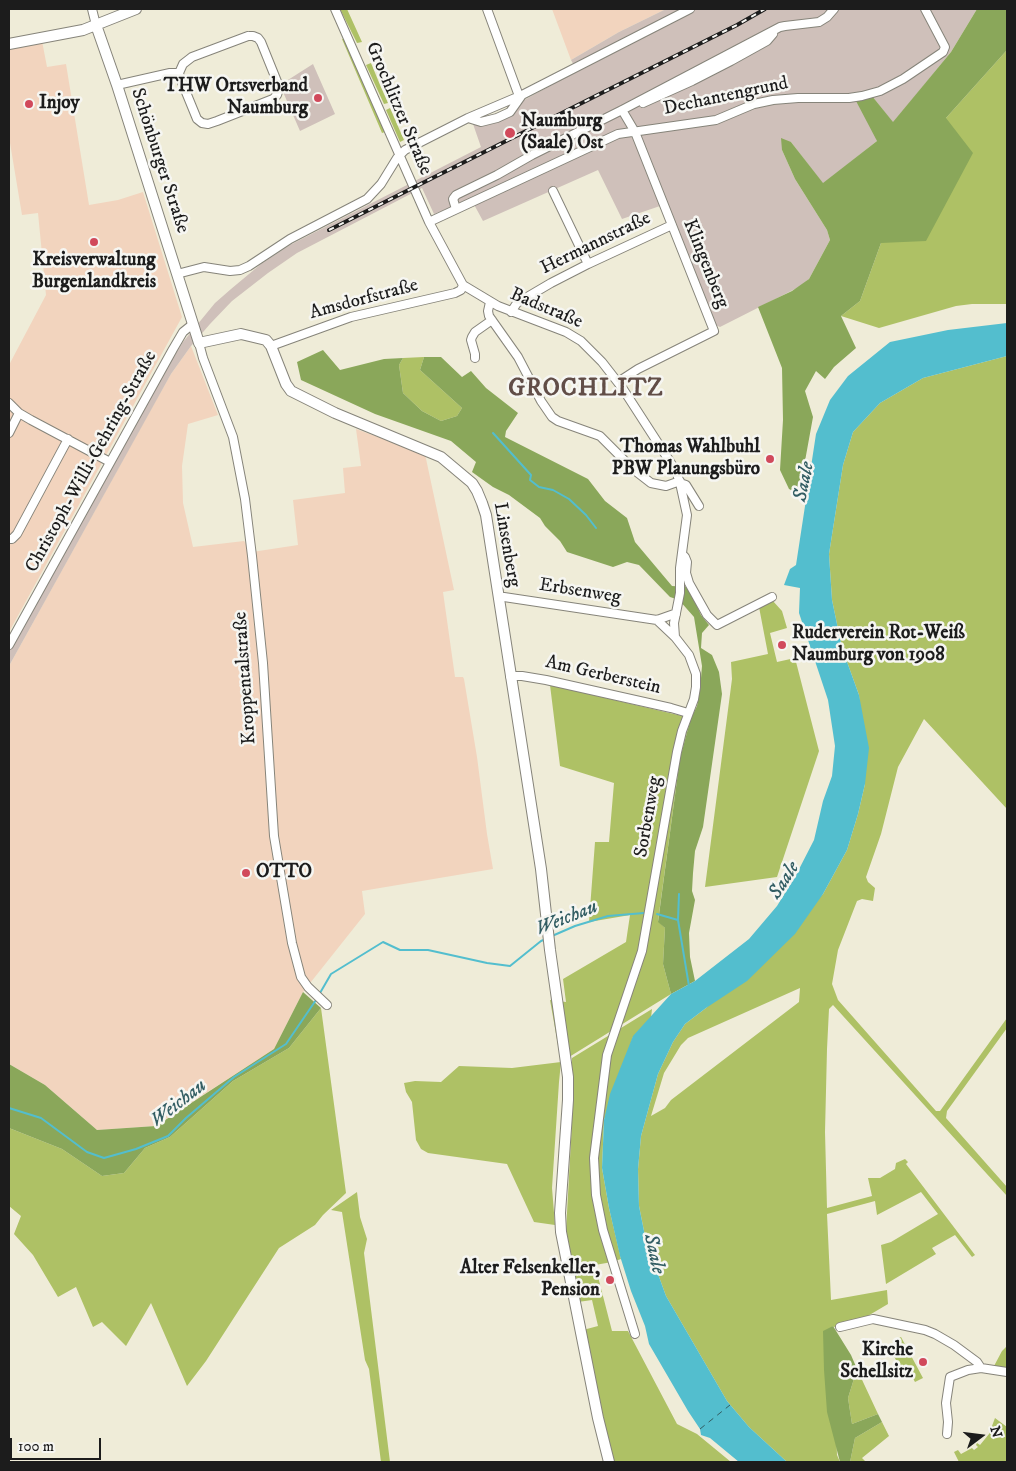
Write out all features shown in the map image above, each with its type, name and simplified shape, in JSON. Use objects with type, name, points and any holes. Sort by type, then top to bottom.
[{"type":"main road","points":[[9,44],[76,32],[136,9]]},
{"type":"main road","name":"Schönburger Straße","points":[[96,25],[193,324]]},
{"type":"main road","points":[[193,324],[199,343],[240,334],[263,339],[271,346]]},
{"type":"main road","name":"Linsenberg","points":[[271,346],[286,384],[291,391],[335,413],[441,457],[472,484],[484,509],[545,902],[568,1084],[560,1213],[561,1232],[598,1418],[609,1462]]},
{"type":"street","name":"Schönburger Straße","points":[[92,9],[96,25]]},
{"type":"street","name":"Grochlitzer Straße","points":[[336,9],[429,222]]},
{"type":"street","points":[[488,9],[520,95]]},
{"type":"street","points":[[177,274],[204,267],[230,271],[244,268],[290,239],[367,199],[377,189],[405,150],[468,118],[481,122],[510,112],[520,95],[690,9]]},
{"type":"street","points":[[456,209],[453,199],[456,195],[776,29],[785,26],[819,22],[834,9]]},
{"type":"street","name":"Dechantengrund","points":[[429,222],[609,136],[716,120],[754,104],[773,100],[849,98],[880,91],[903,79],[943,52],[945,47],[925,9]]},
{"type":"street","points":[[248,36],[253,36],[261,42],[279,89],[273,99],[208,124],[202,123],[197,119],[179,73],[183,64],[192,57],[248,36]]},
{"type":"street","points":[[117,85],[170,73],[179,73]]},
{"type":"street","name":"Klingenberg","points":[[618,382],[638,369],[714,331],[635,132],[622,110]]},
{"type":"street","points":[[389,172],[407,171]]},
{"type":"street","points":[[553,191],[588,264]]},
{"type":"street","name":"Badstraße","points":[[429,222],[463,285],[490,302],[511,312],[566,332],[577,338],[602,362],[618,382],[672,464],[680,482],[687,515],[682,554],[685,557],[689,583],[707,615],[718,625],[772,597]]},
{"type":"street","name":"Hermannstraße","points":[[511,312],[514,306],[521,300],[588,264],[672,225]]},
{"type":"street","name":"Amsdorfstraße","points":[[271,346],[351,317],[455,293],[461,290],[463,285]]},
{"type":"street","points":[[490,302],[488,311],[492,320],[524,366],[545,408],[555,419],[600,436],[639,474],[652,483],[666,486],[680,482]]},
{"type":"street","points":[[475,358],[471,340],[475,332],[492,320]]},
{"type":"street","name":"Christoph-Willi-Gehring-Straße","points":[[9,645],[181,335],[193,324]]},
{"type":"street","points":[[462,340],[471,340]]},
{"type":"street","name":"Kroppentalstraße","points":[[199,343],[233,437],[245,499],[263,663],[274,836],[292,943],[302,977],[308,987],[327,1005]]},
{"type":"street","points":[[9,403],[19,412],[110,462]]},
{"type":"street","points":[[9,433],[19,412]]},
{"type":"street","points":[[9,539],[17,534],[68,440]]},
{"type":"street","name":"Badstraße","points":[[680,482],[686,485],[699,506]]},
{"type":"street","points":[[675,636],[682,554]]},
{"type":"street","name":"Erbsenweg","points":[[498,597],[657,620]]},
{"type":"street","points":[[657,620],[676,614]]},
{"type":"street","name":"Sorbenweg","points":[[635,1334],[603,1230],[594,1177],[594,1158],[604,1069],[612,1039],[642,951],[677,752],[695,692],[696,674],[689,655],[675,636],[657,620]]},
{"type":"street","name":"Am Gerberstein","points":[[510,676],[539,678],[688,713]]},
{"type":"street","points":[[840,1327],[873,1319],[924,1330],[954,1345],[978,1362],[981,1368]]},
{"type":"street","points":[[947,1434],[946,1403],[950,1377],[968,1370],[981,1368],[1007,1372]]},
{"type":"shaded area","points":[[552,9],[666,9],[619,32],[571,60]]},
{"type":"shaded area","points":[[666,9],[977,9],[951,52],[893,123],[872,96],[877,141],[823,184],[791,142],[782,150],[795,179],[827,230],[830,240],[809,279],[801,286],[720,327],[713,324],[660,206],[622,219],[598,170],[483,221],[471,199],[434,214],[422,188],[297,253],[232,301],[191,346],[171,374],[9,666],[9,650],[166,369],[183,342],[215,303],[261,264],[290,245],[481,147],[473,124],[506,110],[577,71],[571,60],[619,32]]},
{"type":"shaded area","points":[[42,41],[47,67],[66,64],[89,205],[118,200],[143,192],[182,317],[9,632],[9,365],[46,295],[38,213],[22,215],[9,137],[9,48]]},
{"type":"shaded area","name":"THW Ortsverband Naumburg","points":[[313,64],[335,114],[300,131],[280,85]]},
{"type":"shaded area","points":[[191,346],[218,415],[188,424],[182,466],[183,503],[193,547],[244,541],[252,552],[298,545],[293,500],[345,493],[343,468],[361,466],[356,429],[425,454],[454,590],[443,592],[455,677],[463,677],[464,679],[493,869],[362,891],[365,914],[303,992],[274,1049],[155,1126],[97,1130],[45,1085],[9,1064],[9,666],[171,374]]},
{"type":"green space","points":[[340,9],[347,9],[362,42],[357,43]]},
{"type":"green space","points":[[977,9],[1007,9],[1007,50],[946,118],[973,153],[926,241],[881,243],[860,301],[841,316],[856,348],[834,367],[825,379],[816,371],[805,391],[813,417],[799,494],[789,489],[780,470],[783,420],[782,368],[758,307],[792,291],[809,279],[830,240],[827,230],[795,179],[782,150],[781,138],[791,142],[823,183],[877,141],[856,101],[872,96],[893,122],[951,52]]},
{"type":"green space","points":[[345,38],[385,132],[382,133],[342,39]]},
{"type":"green space","points":[[1007,50],[1007,304],[956,306],[879,328],[841,316],[860,301],[881,243],[946,118]]},
{"type":"green space","points":[[371,63],[388,103],[384,104],[366,65]]},
{"type":"green space","points":[[390,108],[404,140],[400,142],[386,110]]},
{"type":"green space","points":[[323,350],[340,370],[384,359],[403,358],[399,365],[403,393],[422,411],[441,421],[457,416],[462,408],[420,370],[424,357],[441,357],[462,377],[471,371],[486,388],[518,413],[506,431],[505,437],[588,479],[605,501],[627,518],[635,542],[672,586],[688,587],[701,615],[709,625],[702,633],[701,648],[712,655],[719,672],[722,694],[703,827],[695,851],[692,891],[695,900],[689,933],[690,957],[695,981],[671,994],[663,964],[665,928],[658,922],[680,758],[691,718],[697,706],[700,690],[702,666],[694,617],[679,600],[670,597],[639,565],[627,562],[613,567],[567,552],[540,518],[509,495],[493,487],[472,472],[476,462],[451,441],[375,414],[301,380],[297,362]]},
{"type":"green space","points":[[1007,356],[1007,809],[924,719],[898,767],[881,834],[866,877],[868,882],[875,888],[873,901],[862,899],[857,901],[838,950],[832,984],[838,1000],[936,1111],[940,1111],[1007,1018],[1007,1028],[947,1111],[946,1118],[1007,1187],[1007,1196],[833,1005],[829,1009],[827,1049],[825,1132],[827,1208],[872,1196],[868,1178],[880,1178],[895,1169],[896,1163],[905,1159],[908,1162],[906,1164],[975,1255],[972,1257],[955,1235],[932,1248],[936,1254],[886,1284],[881,1245],[891,1242],[938,1214],[921,1192],[877,1215],[875,1201],[827,1214],[831,1300],[887,1290],[888,1304],[866,1317],[832,1326],[837,1455],[840,1462],[787,1462],[749,1427],[727,1401],[666,1296],[646,1241],[639,1206],[638,1169],[641,1136],[658,1074],[673,1042],[685,1024],[706,1008],[823,894],[847,850],[865,784],[859,695],[842,648],[832,600],[829,554],[843,465],[853,432],[880,403],[923,378]],"holes":[[[800,988],[799,1002],[671,1100],[665,1108],[651,1116],[664,1073],[681,1045],[688,1038]]]},
{"type":"green space","points":[[424,357],[420,370],[462,408],[457,416],[441,421],[422,411],[403,393],[399,365],[403,358]]},
{"type":"green space","points":[[772,600],[782,611],[787,628],[770,633],[777,662],[795,658],[819,751],[777,877],[705,887],[732,679],[731,662],[768,654],[759,607]]},
{"type":"green space","points":[[550,685],[691,718],[680,758],[658,921],[665,928],[663,964],[671,994],[561,1062],[550,1000],[566,1002],[563,979],[626,942],[630,915],[589,922],[595,842],[609,842],[614,783],[560,766]]},
{"type":"green space","points":[[303,992],[321,1008],[289,1048],[233,1081],[170,1137],[145,1148],[124,1173],[102,1176],[62,1149],[9,1128],[9,1064],[45,1085],[97,1130],[156,1126],[274,1049]]},
{"type":"green space","points":[[321,1008],[346,1193],[315,1225],[279,1248],[206,1361],[187,1386],[151,1303],[126,1346],[102,1322],[93,1327],[76,1287],[58,1297],[33,1255],[14,1234],[21,1216],[9,1206],[9,1128],[62,1149],[102,1176],[124,1173],[145,1148],[170,1137],[233,1081],[289,1048]]},
{"type":"green space","points":[[652,1009],[651,1018],[633,1037],[604,1120],[602,1168],[621,1259],[595,1265],[612,1331],[628,1331],[677,1424],[697,1434],[731,1462],[614,1462],[599,1405],[583,1330],[598,1326],[592,1300],[578,1302],[566,1231],[572,1122],[572,1058]]},
{"type":"green space","points":[[561,1062],[552,1188],[555,1225],[534,1222],[507,1164],[428,1153],[421,1149],[416,1140],[412,1102],[406,1092],[404,1083],[415,1081],[441,1082],[459,1066],[512,1068]]},
{"type":"green space","points":[[357,1192],[360,1217],[367,1239],[364,1253],[390,1462],[381,1462],[369,1369],[365,1360],[342,1212],[331,1210]]},
{"type":"green space","points":[[833,1326],[851,1355],[857,1369],[848,1398],[852,1424],[878,1414],[882,1422],[855,1438],[850,1462],[840,1462],[827,1412],[823,1331]]},
{"type":"green space","points":[[901,1337],[923,1378],[915,1382],[909,1371],[903,1373],[890,1349],[895,1346],[893,1340]]},
{"type":"green space","points":[[1007,1346],[1007,1368],[994,1366],[1002,1351]]},
{"type":"green space","points":[[857,1369],[878,1414],[852,1424],[848,1398]]},
{"type":"green space","points":[[995,1418],[1007,1427],[1007,1462],[959,1462],[954,1452],[958,1450],[961,1454],[978,1447],[977,1443],[980,1445],[989,1434]]},
{"type":"green space","points":[[882,1422],[889,1436],[862,1458],[866,1462],[850,1462],[855,1438]]},
{"type":"water","points":[[1007,323],[1007,356],[923,378],[880,403],[853,432],[843,465],[829,554],[832,600],[842,648],[859,695],[869,748],[865,784],[858,814],[847,850],[823,894],[795,934],[747,981],[685,1024],[673,1042],[658,1074],[641,1136],[638,1169],[639,1206],[646,1241],[666,1296],[727,1401],[749,1427],[787,1462],[739,1462],[710,1438],[701,1435],[700,1429],[649,1344],[645,1326],[620,1256],[602,1168],[604,1120],[610,1094],[633,1036],[671,994],[695,981],[749,939],[777,906],[795,877],[814,840],[823,801],[832,776],[835,746],[828,700],[799,613],[800,588],[784,585],[790,569],[796,565],[816,434],[830,400],[848,376],[890,342],[948,330]]},
{"type":"waterway","points":[[493,433],[531,475],[530,480],[539,487],[553,490],[569,499],[586,515],[596,528]]},
{"type":"waterway","name":"Weichau","points":[[679,894],[678,920],[689,986]]},
{"type":"waterway","name":"Weichau","points":[[552,936],[575,926],[608,916],[644,913]]},
{"type":"waterway","name":"Weichau","points":[[657,914],[678,920]]},
{"type":"waterway","name":"Weichau","points":[[320,993],[331,974],[383,942],[400,950],[428,950],[510,966],[546,939]]},
{"type":"waterway","name":"Weichau","points":[[9,1108],[41,1118],[87,1152],[104,1158],[136,1149],[168,1136],[234,1077],[286,1044],[316,1000]]},
{"type":"ferry route","points":[[700,1429],[730,1405]]},
{"type":"railway","points":[[329,230],[737,25],[765,9]]},
{"type":"place","name":"THW Ortsverband Naumburg","points":[[318,98]]},
{"type":"place","name":"Injoy","points":[[29,104]]},
{"type":"place","name":"Naumburg (Saale) Ost","points":[[510,133]]},
{"type":"place","name":"Kreisverwaltung Burgenlandkreis","points":[[94,242]]},
{"type":"place","name":"Thomas Wahlbuhl PBW Planungsbüro","points":[[770,459]]},
{"type":"place","name":"Ruderverein Rot-Weiß Naumburg von 1908","points":[[782,645]]},
{"type":"place","name":"OTTO","points":[[246,873]]},
{"type":"place","name":"Alter Felsenkeller, Pension","points":[[610,1280]]},
{"type":"place","name":"Kirche Schellsitz","points":[[923,1362]]},
{"type":"district","name":"GROCHLITZ","points":[[586,390]]},
{"type":"water label","name":"Saale","points":[[805,482]]},
{"type":"water label","name":"Saale","points":[[785,881]]},
{"type":"water label","name":"Saale","points":[[653,1254]]}]
